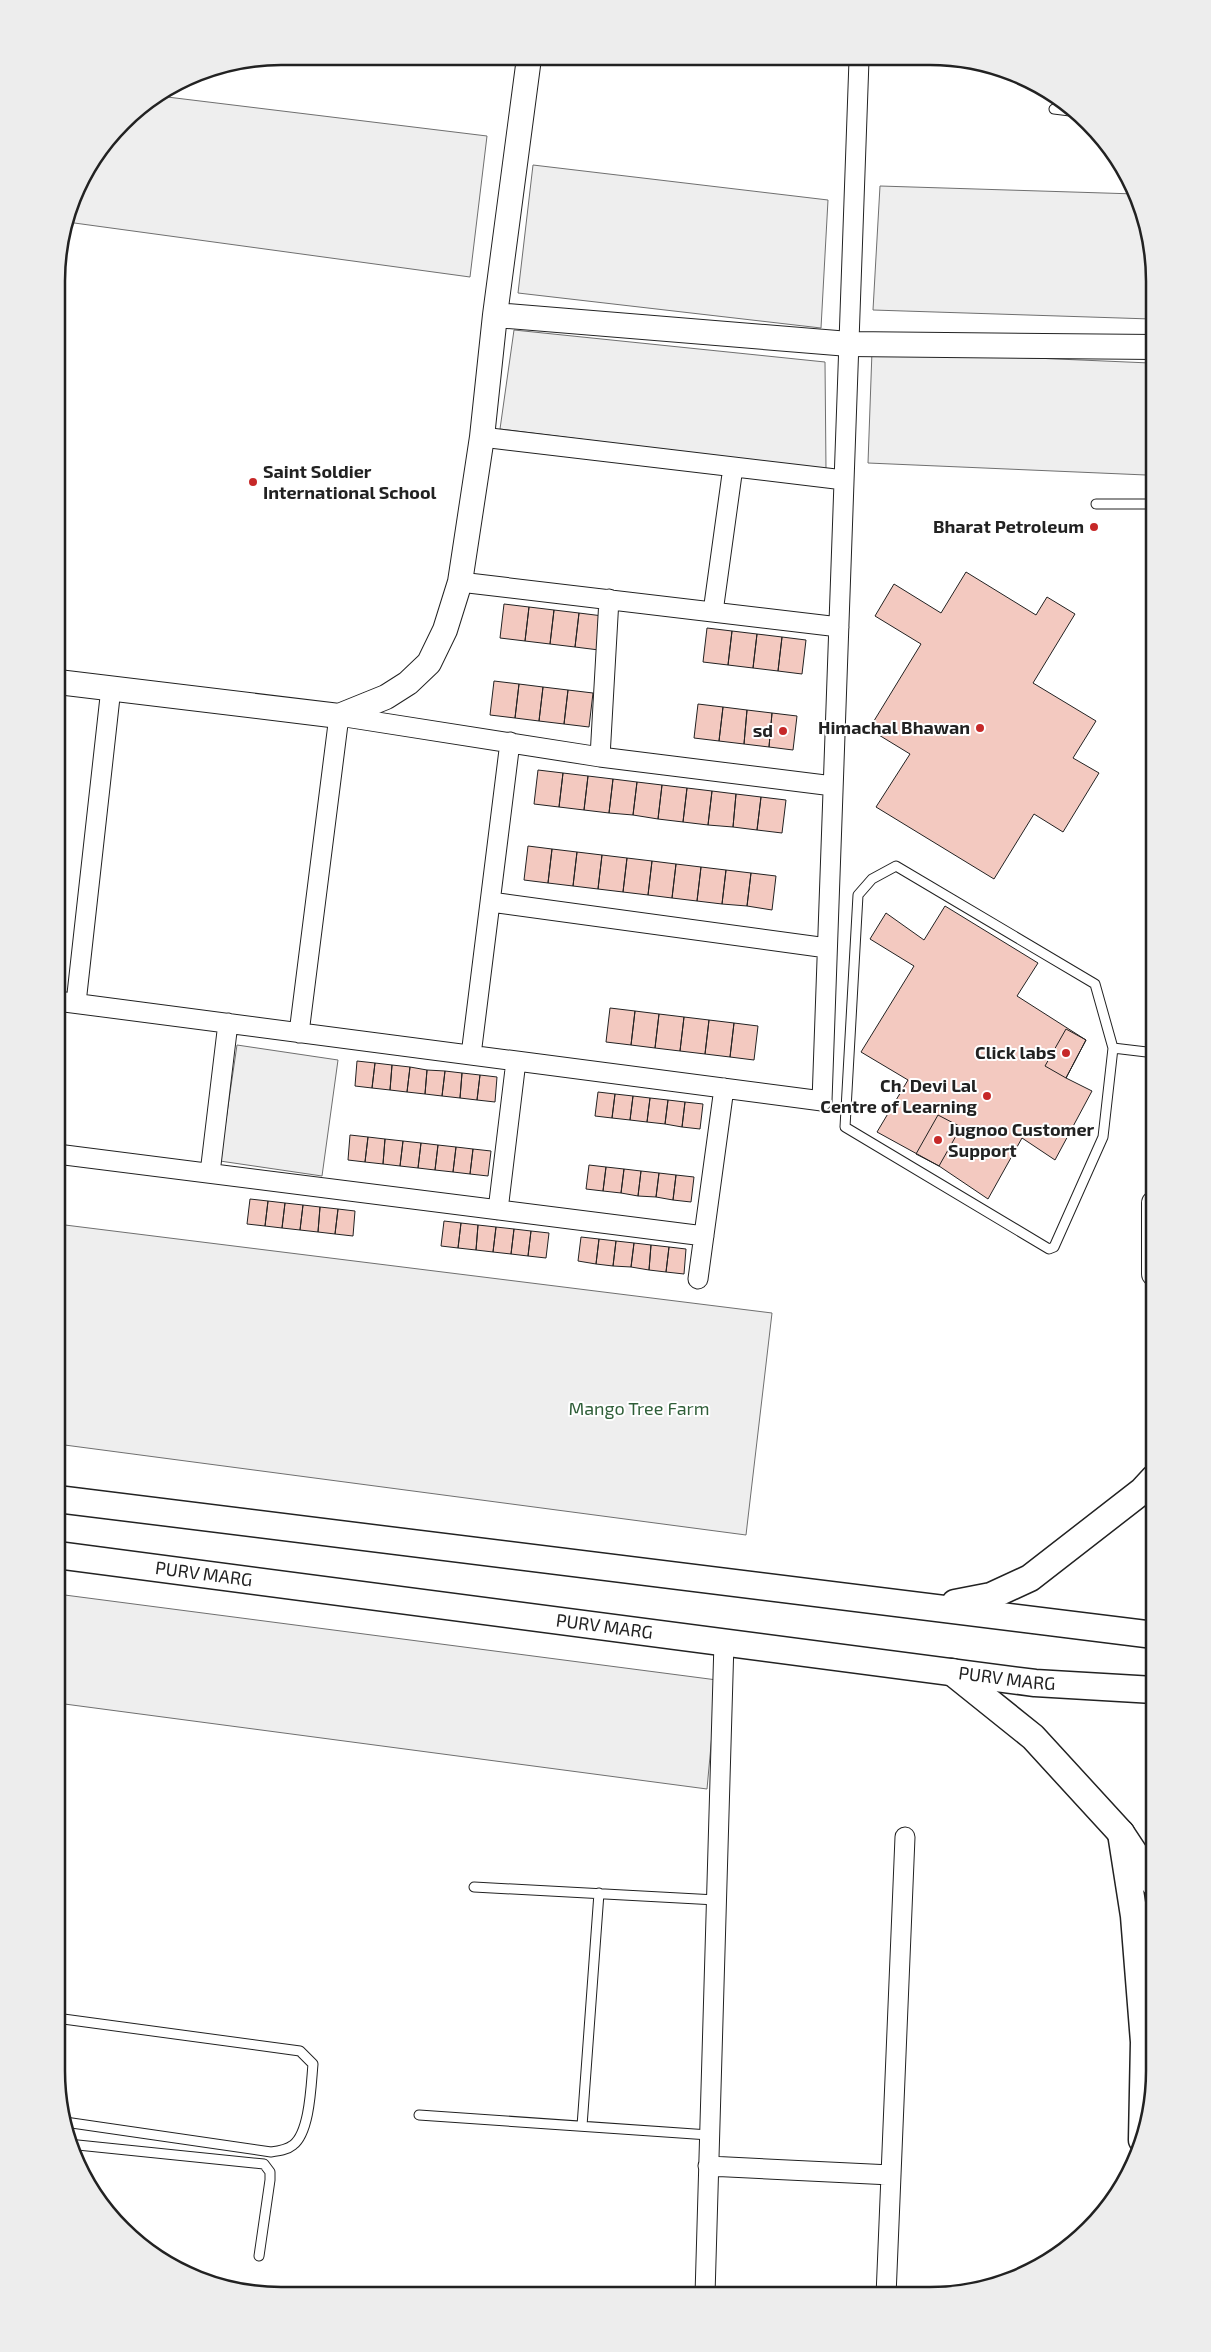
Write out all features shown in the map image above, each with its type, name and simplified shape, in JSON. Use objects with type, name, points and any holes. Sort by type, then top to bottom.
[{"type":"main road","points":[[930,1608],[991,1596],[1030,1578],[1146,1487]]},
{"type":"main road","points":[[65,1500],[1146,1634]]},
{"type":"main road","name":"PURV MARG","points":[[65,1556],[1035,1683],[1146,1690]]},
{"type":"main road","points":[[951,1672],[1033,1737],[1120,1832],[1146,1871]]},
{"type":"main road","points":[[1120,1832],[1134,1916],[1144,2042],[1143,2108]]},
{"type":"street","points":[[339,716],[386,696],[408,683],[429,663],[445,630],[460,582],[482,437],[494,315],[528,65]]},
{"type":"street","points":[[111,688],[66,1002],[822,1101],[859,65]]},
{"type":"street","points":[[494,315],[849,344],[1146,347]]},
{"type":"street","points":[[482,437],[844,480]]},
{"type":"street","points":[[713,612],[733,467]]},
{"type":"street","points":[[460,582],[839,627]]},
{"type":"street","points":[[600,757],[609,599]]},
{"type":"street","points":[[65,683],[339,716],[600,757],[833,786]]},
{"type":"street","points":[[299,1032],[339,716]]},
{"type":"street","points":[[471,1055],[510,742]]},
{"type":"street","points":[[491,902],[827,948]]},
{"type":"street","points":[[210,1173],[228,1023]]},
{"type":"street","points":[[498,1210],[516,1061]]},
{"type":"street","points":[[698,1279],[724,1088]]},
{"type":"street","points":[[65,1155],[704,1236]]},
{"type":"street","points":[[705,2287],[724,1642]]},
{"type":"street","points":[[886,2287],[905,1837]]},
{"type":"street","points":[[708,2166],[891,2175]]},
{"type":"lane","points":[[1054,109],[1061,110]]},
{"type":"lane","points":[[1096,504],[1146,504]]},
{"type":"lane","points":[[896,866],[1095,984],[1113,1048],[1104,1137],[1054,1247],[1049,1249],[845,1127],[858,895],[872,880],[896,866]]},
{"type":"lane","points":[[1113,1048],[1146,1052]]},
{"type":"lane","points":[[474,1887],[716,1900]]},
{"type":"lane","points":[[582,2126],[599,1894]]},
{"type":"lane","points":[[65,2019],[300,2050],[313,2064],[306,2120],[301,2137],[293,2146],[283,2150],[271,2152],[71,2123]]},
{"type":"lane","points":[[419,2115],[709,2135]]},
{"type":"lane","points":[[78,2145],[264,2164],[270,2172],[270,2180],[259,2256]]},
{"type":"green space","points":[[168,97],[487,136],[470,277],[73,223],[81,198],[101,161],[128,128]]},
{"type":"green space","points":[[533,165],[828,200],[821,328],[518,293]]},
{"type":"green space","points":[[880,186],[1128,194],[1130,198],[1139,225],[1146,267],[1146,319],[873,310]]},
{"type":"green space","points":[[514,330],[825,362],[826,470],[500,429]]},
{"type":"green space","points":[[872,351],[1146,363],[1146,475],[868,463]]},
{"type":"green space","points":[[237,1045],[338,1060],[322,1176],[220,1161]]},
{"type":"green space","name":"Mango Tree Farm","points":[[65,1225],[772,1313],[746,1535],[65,1445]]},
{"type":"green space","points":[[65,1595],[717,1680],[707,1789],[65,1704]]},
{"type":"building","points":[[966,572],[1036,615],[1047,597],[1075,614],[1033,683],[1096,721],[1073,758],[1099,773],[1063,832],[1034,814],[994,879],[876,807],[910,754],[869,729],[921,644],[875,616],[894,584],[941,613]]},
{"type":"building","points":[[504,604],[529,607],[525,641],[500,638]]},
{"type":"building","points":[[529,607],[554,610],[550,644],[525,641]]},
{"type":"building","points":[[554,610],[579,613],[575,647],[550,644]]},
{"type":"building","points":[[579,613],[603,616],[599,650],[575,647]]},
{"type":"building","points":[[707,628],[732,631],[728,665],[703,662]]},
{"type":"building","points":[[732,631],[757,634],[753,668],[728,665]]},
{"type":"building","points":[[757,634],[782,637],[778,671],[753,668]]},
{"type":"building","points":[[782,637],[806,640],[802,674],[778,671]]},
{"type":"building","points":[[494,681],[519,684],[515,718],[490,715]]},
{"type":"building","points":[[519,684],[543,687],[539,721],[515,718]]},
{"type":"building","points":[[543,687],[568,690],[564,724],[539,721]]},
{"type":"building","points":[[568,690],[593,693],[589,727],[564,724]]},
{"type":"building","points":[[698,704],[723,707],[719,741],[694,738]]},
{"type":"building","points":[[723,707],[747,710],[744,744],[719,741]]},
{"type":"building","points":[[747,710],[772,713],[769,747],[744,744]]},
{"type":"building","name":"sd","points":[[772,713],[797,716],[793,750],[769,747]]},
{"type":"building","points":[[538,770],[563,773],[559,807],[534,804]]},
{"type":"building","points":[[563,773],[588,776],[584,810],[559,807]]},
{"type":"building","points":[[588,776],[613,779],[609,813],[584,810]]},
{"type":"building","points":[[613,779],[637,782],[633,815],[609,813]]},
{"type":"building","points":[[637,782],[662,785],[658,819],[633,815]]},
{"type":"building","points":[[662,785],[687,788],[683,822],[658,819]]},
{"type":"building","points":[[687,788],[712,791],[708,825],[683,822]]},
{"type":"building","points":[[712,791],[736,794],[733,827],[708,825]]},
{"type":"building","points":[[736,794],[761,797],[757,830],[733,827]]},
{"type":"building","points":[[761,797],[786,800],[782,833],[757,830]]},
{"type":"building","points":[[528,846],[552,849],[548,883],[524,880]]},
{"type":"building","points":[[552,849],[577,852],[573,886],[548,883]]},
{"type":"building","points":[[577,852],[602,855],[598,889],[573,886]]},
{"type":"building","points":[[602,855],[627,858],[623,892],[598,889]]},
{"type":"building","points":[[627,858],[652,861],[648,895],[623,892]]},
{"type":"building","points":[[652,861],[676,864],[672,898],[648,895]]},
{"type":"building","points":[[676,864],[701,867],[697,901],[672,898]]},
{"type":"building","points":[[701,867],[726,870],[722,904],[697,901]]},
{"type":"building","points":[[726,870],[751,873],[747,906],[722,904]]},
{"type":"building","points":[[751,873],[776,876],[772,910],[747,906]]},
{"type":"building","points":[[945,906],[1038,963],[1017,996],[1086,1040],[1066,1078],[1092,1091],[1055,1160],[1022,1138],[988,1199],[939,1166],[877,1132],[908,1080],[861,1052],[914,966],[870,939],[886,913],[924,940]]},
{"type":"building","points":[[610,1008],[635,1011],[631,1045],[606,1042]]},
{"type":"building","points":[[635,1011],[659,1014],[655,1048],[631,1045]]},
{"type":"building","points":[[659,1014],[684,1017],[680,1051],[655,1048]]},
{"type":"building","points":[[684,1017],[709,1020],[705,1054],[680,1051]]},
{"type":"building","points":[[709,1020],[734,1023],[730,1057],[705,1054]]},
{"type":"building","points":[[734,1023],[758,1026],[754,1060],[730,1057]]},
{"type":"building","name":"Click labs","points":[[1066,1029],[1086,1040],[1066,1078],[1045,1066]]},
{"type":"building","points":[[357,1061],[375,1063],[372,1088],[355,1086]]},
{"type":"building","points":[[375,1063],[392,1065],[390,1090],[372,1088]]},
{"type":"building","points":[[392,1065],[410,1067],[407,1092],[390,1090]]},
{"type":"building","points":[[410,1067],[427,1070],[425,1094],[407,1092]]},
{"type":"building","points":[[427,1070],[445,1071],[442,1096],[425,1094]]},
{"type":"building","points":[[445,1071],[462,1073],[460,1098],[442,1096]]},
{"type":"building","points":[[462,1073],[480,1075],[477,1100],[460,1098]]},
{"type":"building","points":[[480,1075],[497,1077],[495,1102],[477,1100]]},
{"type":"building","points":[[598,1092],[615,1094],[612,1118],[595,1116]]},
{"type":"building","points":[[615,1094],[633,1096],[630,1120],[612,1118]]},
{"type":"building","points":[[633,1096],[650,1098],[647,1122],[630,1120]]},
{"type":"building","points":[[650,1098],[668,1100],[665,1124],[647,1122]]},
{"type":"building","points":[[668,1100],[685,1102],[682,1127],[665,1124]]},
{"type":"building","points":[[685,1102],[703,1104],[700,1129],[682,1127]]},
{"type":"building","name":"Jugnoo Customer Support","points":[[938,1115],[961,1127],[939,1166],[916,1154]]},
{"type":"building","points":[[350,1135],[368,1137],[365,1162],[348,1160]]},
{"type":"building","points":[[368,1137],[385,1139],[383,1164],[365,1162]]},
{"type":"building","points":[[385,1139],[403,1141],[400,1166],[383,1164]]},
{"type":"building","points":[[403,1141],[421,1143],[418,1168],[400,1166]]},
{"type":"building","points":[[421,1143],[438,1145],[435,1170],[418,1168]]},
{"type":"building","points":[[438,1145],[456,1147],[453,1172],[435,1170]]},
{"type":"building","points":[[456,1147],[473,1149],[470,1174],[453,1172]]},
{"type":"building","points":[[473,1149],[491,1151],[488,1176],[470,1174]]},
{"type":"building","points":[[589,1165],[606,1167],[603,1191],[586,1189]]},
{"type":"building","points":[[606,1167],[624,1169],[621,1193],[603,1191]]},
{"type":"building","points":[[624,1169],[641,1171],[638,1196],[621,1193]]},
{"type":"building","points":[[641,1171],[659,1173],[656,1197],[638,1196]]},
{"type":"building","points":[[659,1173],[676,1175],[673,1200],[656,1197]]},
{"type":"building","points":[[676,1175],[694,1177],[691,1202],[673,1200]]},
{"type":"building","points":[[250,1199],[268,1201],[265,1226],[247,1224]]},
{"type":"building","points":[[268,1201],[285,1203],[282,1228],[265,1226]]},
{"type":"building","points":[[285,1203],[303,1205],[300,1230],[282,1228]]},
{"type":"building","points":[[303,1205],[320,1207],[318,1232],[300,1230]]},
{"type":"building","points":[[320,1207],[338,1209],[335,1234],[318,1232]]},
{"type":"building","points":[[338,1209],[355,1211],[353,1236],[335,1234]]},
{"type":"building","points":[[444,1221],[461,1223],[458,1248],[441,1246]]},
{"type":"building","points":[[461,1223],[478,1225],[476,1250],[458,1248]]},
{"type":"building","points":[[478,1225],[496,1227],[493,1252],[476,1250]]},
{"type":"building","points":[[496,1227],[514,1229],[511,1254],[493,1252]]},
{"type":"building","points":[[514,1229],[531,1231],[528,1256],[511,1254]]},
{"type":"building","points":[[531,1231],[549,1233],[546,1258],[528,1256]]},
{"type":"building","points":[[581,1237],[599,1239],[596,1264],[578,1261]]},
{"type":"building","points":[[599,1239],[616,1241],[613,1266],[596,1264]]},
{"type":"building","points":[[616,1241],[634,1243],[631,1267],[613,1266]]},
{"type":"building","points":[[634,1243],[651,1245],[649,1270],[631,1267]]},
{"type":"building","points":[[651,1245],[669,1247],[666,1272],[649,1270]]},
{"type":"building","points":[[669,1247],[686,1249],[684,1274],[666,1272]]},
{"type":"place","name":"Saint Soldier International School","points":[[253,482]]},
{"type":"place","name":"Bharat Petroleum","points":[[1094,527]]},
{"type":"place","name":"Himachal Bhawan","points":[[980,728]]},
{"type":"place","name":"sd","points":[[783,731]]},
{"type":"place","name":"Click labs","points":[[1066,1053]]},
{"type":"place","name":"Ch. Devi Lal Centre of Learning","points":[[987,1096]]},
{"type":"place","name":"Jugnoo Customer Support","points":[[938,1140]]}]
